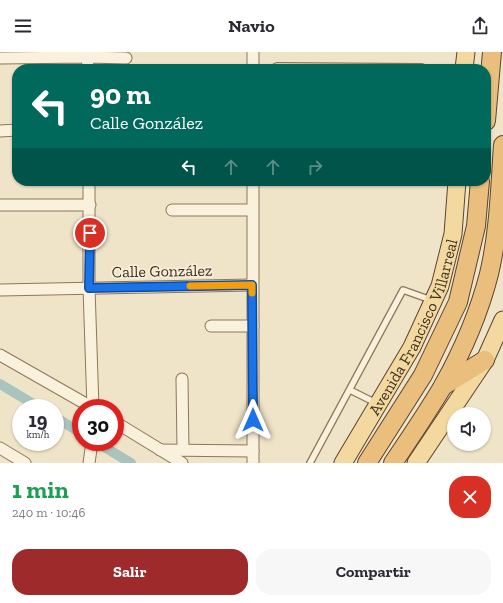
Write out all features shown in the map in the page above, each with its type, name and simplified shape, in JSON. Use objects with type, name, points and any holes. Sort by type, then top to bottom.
[{"type":"highway","points":[[491,64],[492,52]]},
{"type":"highway","points":[[393,463],[443,386],[464,343],[478,309],[489,274],[497,229],[503,145]]},
{"type":"highway","name":"Avenida Francisco Villarreal","points":[[367,463],[423,375],[458,302],[476,226],[480,186]]},
{"type":"highway","points":[[443,386],[484,360]]},
{"type":"main road","points":[[465,64],[466,52]]},
{"type":"main road","name":"Avenida Francisco Villarreal","points":[[343,463],[412,347],[440,286],[453,234],[457,186]]},
{"type":"main road","points":[[416,463],[484,360],[503,320]]},
{"type":"street","points":[[253,52],[253,64]]},
{"type":"street","points":[[0,58],[88,54],[126,58]]},
{"type":"street","points":[[0,131],[12,130]]},
{"type":"street","points":[[89,186],[89,288],[93,399]]},
{"type":"street","points":[[253,186],[253,463]]},
{"type":"street","points":[[0,205],[90,205]]},
{"type":"street","points":[[172,210],[252,210]]},
{"type":"street","name":"Calle González","points":[[0,290],[252,285]]},
{"type":"street","points":[[211,326],[253,326]]},
{"type":"street","points":[[0,355],[77,399]]},
{"type":"street","points":[[182,379],[183,450]]},
{"type":"street","points":[[124,428],[182,463]]},
{"type":"street","points":[[0,448],[10,459],[25,463]]},
{"type":"street","points":[[160,450],[253,451]]},
{"type":"street","points":[[89,463],[90,451]]},
{"type":"lane","points":[[310,463],[403,290],[433,301]]},
{"type":"lane","points":[[350,390],[378,404]]},
{"type":"waterway","points":[[0,384],[25,399]]},
{"type":"waterway","points":[[64,423],[72,427]]},
{"type":"waterway","points":[[111,451],[131,463]]},
{"type":"slow traffic","points":[[190,286],[252,285],[252,293]]},
{"type":"route","points":[[90,233],[89,288],[252,285],[253,420]]}]
